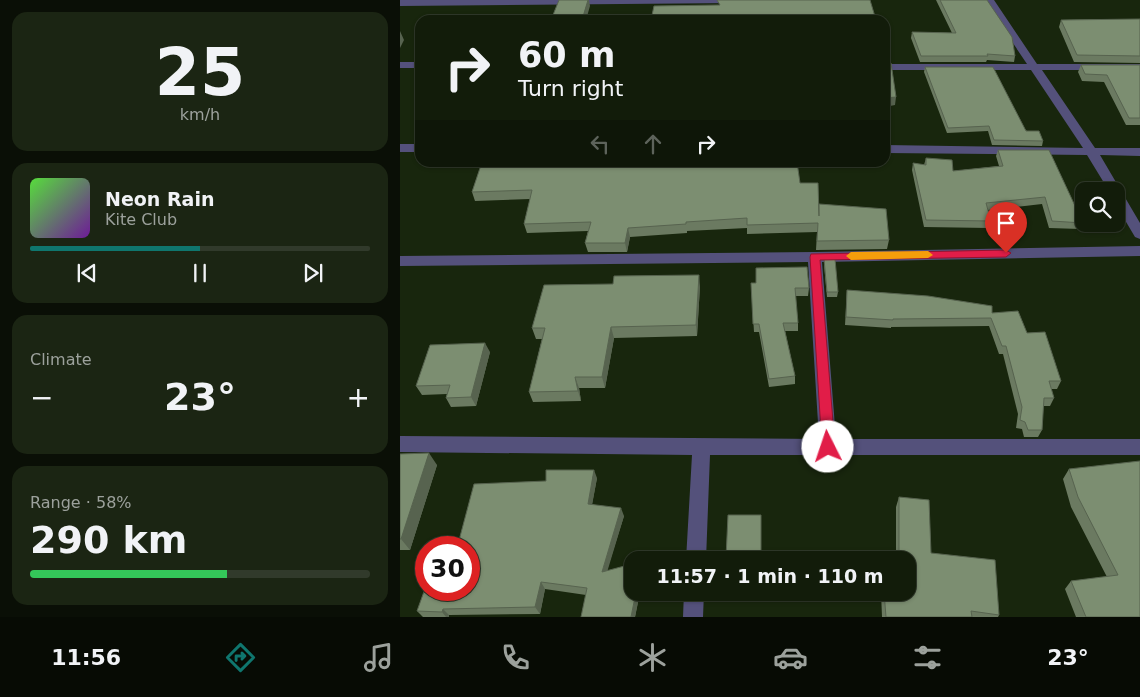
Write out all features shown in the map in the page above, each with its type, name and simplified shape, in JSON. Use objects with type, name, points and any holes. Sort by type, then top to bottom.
[{"type":"street","points":[[400,4],[749,0]]},
{"type":"street","points":[[990,0],[1092,151],[1110,182]]},
{"type":"street","points":[[400,65],[415,65]]},
{"type":"street","points":[[890,67],[1140,67]]},
{"type":"street","points":[[400,148],[415,148]]},
{"type":"street","points":[[890,149],[1140,152]]},
{"type":"street","points":[[1125,208],[1140,234]]},
{"type":"street","points":[[400,260],[815,257],[1140,251]]},
{"type":"street","points":[[815,257],[828,447]]},
{"type":"street","points":[[400,444],[701,447],[1140,447]]},
{"type":"street","points":[[696,551],[701,447]]},
{"type":"street","points":[[693,617],[694,601]]},
{"type":"building","points":[[559,0],[588,0],[584,15],[553,15]]},
{"type":"building","points":[[717,0],[870,0],[874,15],[652,15],[654,6],[720,5]]},
{"type":"building","points":[[940,0],[987,0],[1012,37],[1015,56],[987,54],[988,56],[921,56],[912,32],[956,33]]},
{"type":"building","points":[[1140,19],[1140,56],[1077,55],[1061,20]]},
{"type":"building","points":[[890,63],[891,63],[896,97],[890,98]]},
{"type":"building","points":[[1081,65],[1140,65],[1140,118],[1129,118],[1107,75],[1085,74]]},
{"type":"building","points":[[925,67],[993,67],[1026,131],[1039,131],[1043,141],[994,140],[989,126],[948,128]]},
{"type":"building","points":[[998,150],[1049,150],[1075,206],[1075,222],[1052,221],[1045,197],[986,203],[991,221],[926,220],[913,163],[926,165],[926,158],[952,160],[953,171],[1003,166]]},
{"type":"building","points":[[480,167],[798,167],[800,183],[818,183],[819,216],[819,204],[886,209],[889,240],[817,241],[818,223],[747,225],[747,218],[628,228],[625,243],[585,243],[591,222],[524,224],[532,190],[472,192]]},
{"type":"building","points":[[824,259],[835,259],[838,292],[827,292]]},
{"type":"building","points":[[807,267],[809,288],[795,288],[798,323],[783,323],[795,376],[769,379],[759,324],[753,324],[751,283],[756,283],[756,268]]},
{"type":"building","points":[[699,275],[696,325],[611,327],[602,377],[575,377],[578,391],[529,392],[545,328],[532,328],[544,285],[613,284],[614,276]]},
{"type":"building","points":[[847,290],[928,296],[992,306],[992,313],[1018,311],[1027,333],[1045,332],[1061,381],[1049,381],[1054,398],[1044,398],[1042,430],[1028,430],[1025,422],[1020,420],[1022,407],[1006,346],[1002,346],[991,318],[893,320],[846,317]]},
{"type":"building","points":[[485,343],[471,397],[446,398],[450,385],[416,386],[430,345]]},
{"type":"building","points":[[429,453],[401,539],[400,539],[400,454]]},
{"type":"building","points":[[1140,461],[1140,617],[1086,617],[1071,581],[1118,575],[1078,497],[1069,469]]},
{"type":"building","points":[[546,470],[594,470],[588,504],[621,508],[602,572],[624,566],[624,601],[634,601],[631,617],[581,617],[587,588],[541,582],[535,607],[443,609],[442,612],[417,611],[421,601],[480,601],[480,536],[460,536],[474,484],[546,481]]},
{"type":"building","points":[[899,497],[929,500],[931,553],[995,560],[999,615],[971,611],[972,617],[886,617],[885,601],[916,601],[916,551],[899,551]]},
{"type":"building","points":[[728,515],[761,515],[761,551],[726,551]]},
{"type":"slow traffic","points":[[851,256],[928,255]]},
{"type":"route","points":[[828,447],[815,257],[1006,253]]}]
